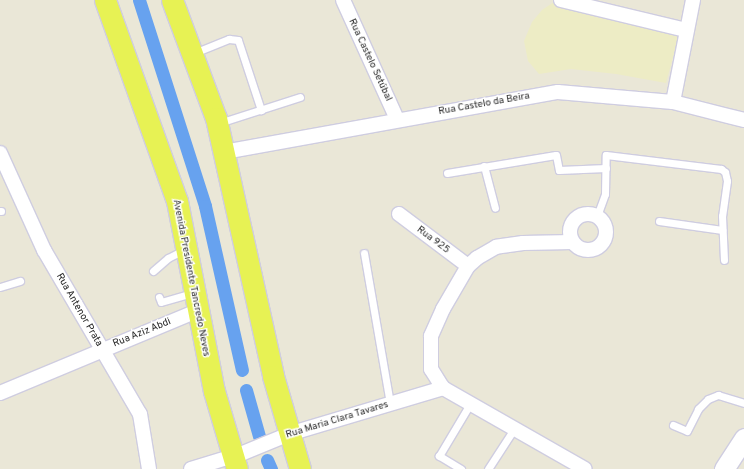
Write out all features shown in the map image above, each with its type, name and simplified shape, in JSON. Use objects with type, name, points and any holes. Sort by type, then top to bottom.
[{"type":"main road","name":"Avenida Presidente Tancredo Neves","points":[[105,0],[177,201],[195,302],[214,391],[239,458]]},
{"type":"main road","points":[[172,0],[217,124],[273,376],[282,437],[300,469]]},
{"type":"street","name":"Rua Castelo Setúbal","points":[[343,0],[397,119]]},
{"type":"street","points":[[561,0],[686,30]]},
{"type":"street","points":[[673,102],[693,0]]},
{"type":"street","name":"Rua Castelo da Beira","points":[[224,152],[397,119],[558,92],[673,102],[744,120]]},
{"type":"street","name":"Rua Antenor Prata","points":[[0,153],[44,250],[140,414],[149,469]]},
{"type":"street","name":"Rua 925","points":[[399,214],[468,266]]},
{"type":"street","points":[[572,242],[569,232],[572,222],[580,215],[591,214],[597,216],[606,227],[606,237],[600,246],[585,249],[572,242],[523,243],[496,247],[477,258],[468,266],[443,309],[431,336],[431,370],[443,388],[585,469]]},
{"type":"street","name":"Rua Aziz Abdi","points":[[0,393],[102,350],[195,302]]},
{"type":"street","name":"Rua Maria Clara Tavares","points":[[190,469],[239,458],[282,437],[443,388]]},
{"type":"street","points":[[724,469],[744,438]]},
{"type":"street","points":[[740,469],[744,458]]},
{"type":"lane","points":[[192,54],[229,39],[238,40],[261,110]]},
{"type":"lane","points":[[217,124],[300,97]]},
{"type":"lane","points":[[447,173],[556,155],[559,170],[606,168]]},
{"type":"lane","points":[[597,216],[604,194],[606,155],[721,169],[725,172],[727,181],[722,230],[724,260]]},
{"type":"lane","points":[[484,166],[495,208]]},
{"type":"lane","points":[[659,221],[722,230]]},
{"type":"lane","points":[[153,270],[168,258],[186,249]]},
{"type":"lane","points":[[364,253],[390,404]]},
{"type":"lane","points":[[0,287],[20,281]]},
{"type":"lane","points":[[159,298],[161,302],[195,302]]},
{"type":"lane","points":[[673,425],[687,431],[698,409],[708,399],[718,396],[744,403]]},
{"type":"lane","points":[[461,469],[439,456],[470,404]]},
{"type":"lane","points":[[488,469],[514,429]]},
{"type":"shaded area","points":[[554,2],[680,32],[666,83],[616,74],[571,69],[539,74],[528,61],[524,41],[532,22],[542,10]]},
{"type":"waterway","points":[[139,0],[205,206],[242,370]]},
{"type":"waterway","points":[[246,390],[259,436]]},
{"type":"waterway","points":[[267,460],[271,469]]}]
